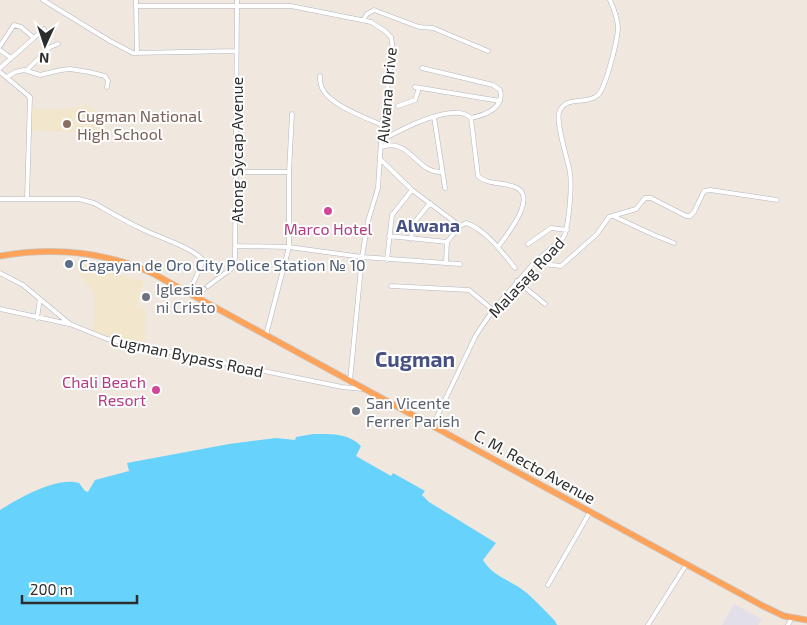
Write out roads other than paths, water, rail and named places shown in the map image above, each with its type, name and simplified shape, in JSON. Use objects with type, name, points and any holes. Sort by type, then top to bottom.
[{"type":"highway","name":"C. M. Recto Avenue","points":[[0,256],[43,251],[92,254],[137,266],[157,275],[763,606],[792,618],[807,620]]},
{"type":"street","points":[[43,0],[110,41],[137,53],[236,51]]},
{"type":"street","points":[[136,0],[137,53]]},
{"type":"street","name":"Atong Sycap Avenue","points":[[191,295],[206,288],[234,266],[236,246],[237,0]]},
{"type":"street","name":"Malasag Road","points":[[433,425],[476,335],[492,310],[534,263],[563,238],[567,230],[571,175],[559,117],[563,106],[570,102],[593,98],[603,87],[618,29],[617,19],[610,0]]},
{"type":"street","name":"Alwana Drive","points":[[136,6],[291,6],[371,22],[385,30],[391,37],[392,63],[382,125],[376,196],[368,221],[362,258],[350,381]]},
{"type":"street","points":[[363,20],[367,14],[374,10],[419,26],[433,28],[488,51]]},
{"type":"street","points":[[0,46],[14,25],[20,27],[34,38]]},
{"type":"street","points":[[27,199],[30,97],[0,70],[44,29]]},
{"type":"street","points":[[27,70],[50,47],[58,44]]},
{"type":"street","points":[[0,50],[11,58]]},
{"type":"street","points":[[382,140],[408,126],[453,112],[462,112],[471,118],[486,114],[495,108],[500,101],[500,90],[493,85],[422,68]]},
{"type":"street","points":[[8,78],[20,70],[27,70],[40,75],[65,69],[105,76],[108,81],[107,87]]},
{"type":"street","points":[[320,76],[322,87],[337,104],[382,125]]},
{"type":"street","points":[[398,106],[415,100],[417,88],[500,101]]},
{"type":"street","points":[[266,335],[289,247],[289,172],[292,114]]},
{"type":"street","points":[[434,117],[445,188]]},
{"type":"street","points":[[471,118],[478,176],[482,180],[516,187],[523,197],[518,218],[498,247]]},
{"type":"street","points":[[381,147],[394,145],[401,147],[432,171],[442,172]]},
{"type":"street","points":[[380,160],[412,190],[460,226]]},
{"type":"street","points":[[236,172],[289,172]]},
{"type":"street","points":[[387,260],[392,215],[412,190]]},
{"type":"street","points":[[534,263],[561,266],[597,234],[609,217],[636,209],[645,198],[651,198],[678,213],[690,216],[704,192],[710,190],[776,200]]},
{"type":"street","points":[[0,199],[79,199],[94,203],[142,229],[185,248],[201,257],[203,261],[191,295]]},
{"type":"street","points":[[411,239],[413,224],[430,203]]},
{"type":"street","points":[[612,215],[674,243]]},
{"type":"street","points":[[446,263],[447,242],[460,226],[466,222],[476,226],[498,247],[515,268]]},
{"type":"street","points":[[528,244],[551,228],[567,230]]},
{"type":"street","points":[[389,236],[447,242]]},
{"type":"street","points":[[236,246],[289,247],[362,258],[460,264]]},
{"type":"street","name":"Cugman Bypass Road","points":[[0,272],[23,285],[70,324],[95,336],[121,343],[342,387],[363,389]]},
{"type":"street","points":[[518,281],[545,304]]},
{"type":"street","points":[[391,286],[469,290],[492,310]]},
{"type":"street","points":[[37,318],[40,299]]},
{"type":"street","points":[[0,309],[70,324]]},
{"type":"street","points":[[548,585],[590,512]]},
{"type":"street","points":[[648,625],[686,565]]},
{"type":"street","points":[[788,625],[792,618]]},
{"type":"water","points":[[313,434],[339,435],[351,439],[361,446],[356,456],[391,476],[393,473],[425,491],[422,495],[429,502],[496,543],[483,560],[487,566],[527,593],[557,625],[0,625],[0,510],[8,505],[38,489],[60,483],[79,483],[88,492],[95,480],[129,471],[127,463],[229,444],[276,438],[295,440],[296,437]]},
{"type":"place","name":"Cugman National High School","points":[[67,124]]},
{"type":"place","name":"Marco Hotel","points":[[328,211]]},
{"type":"place","name":"Cagayan de Oro City Police Station № 10","points":[[69,264]]},
{"type":"place","name":"Iglesia ni Cristo","points":[[146,297]]},
{"type":"place","name":"Chali Beach Resort","points":[[156,390]]},
{"type":"place","name":"San Vicente Ferrer Parish","points":[[356,411]]},
{"type":"district","name":"Alwana","points":[[428,225]]},
{"type":"district","name":"Cugman","points":[[415,358]]}]
